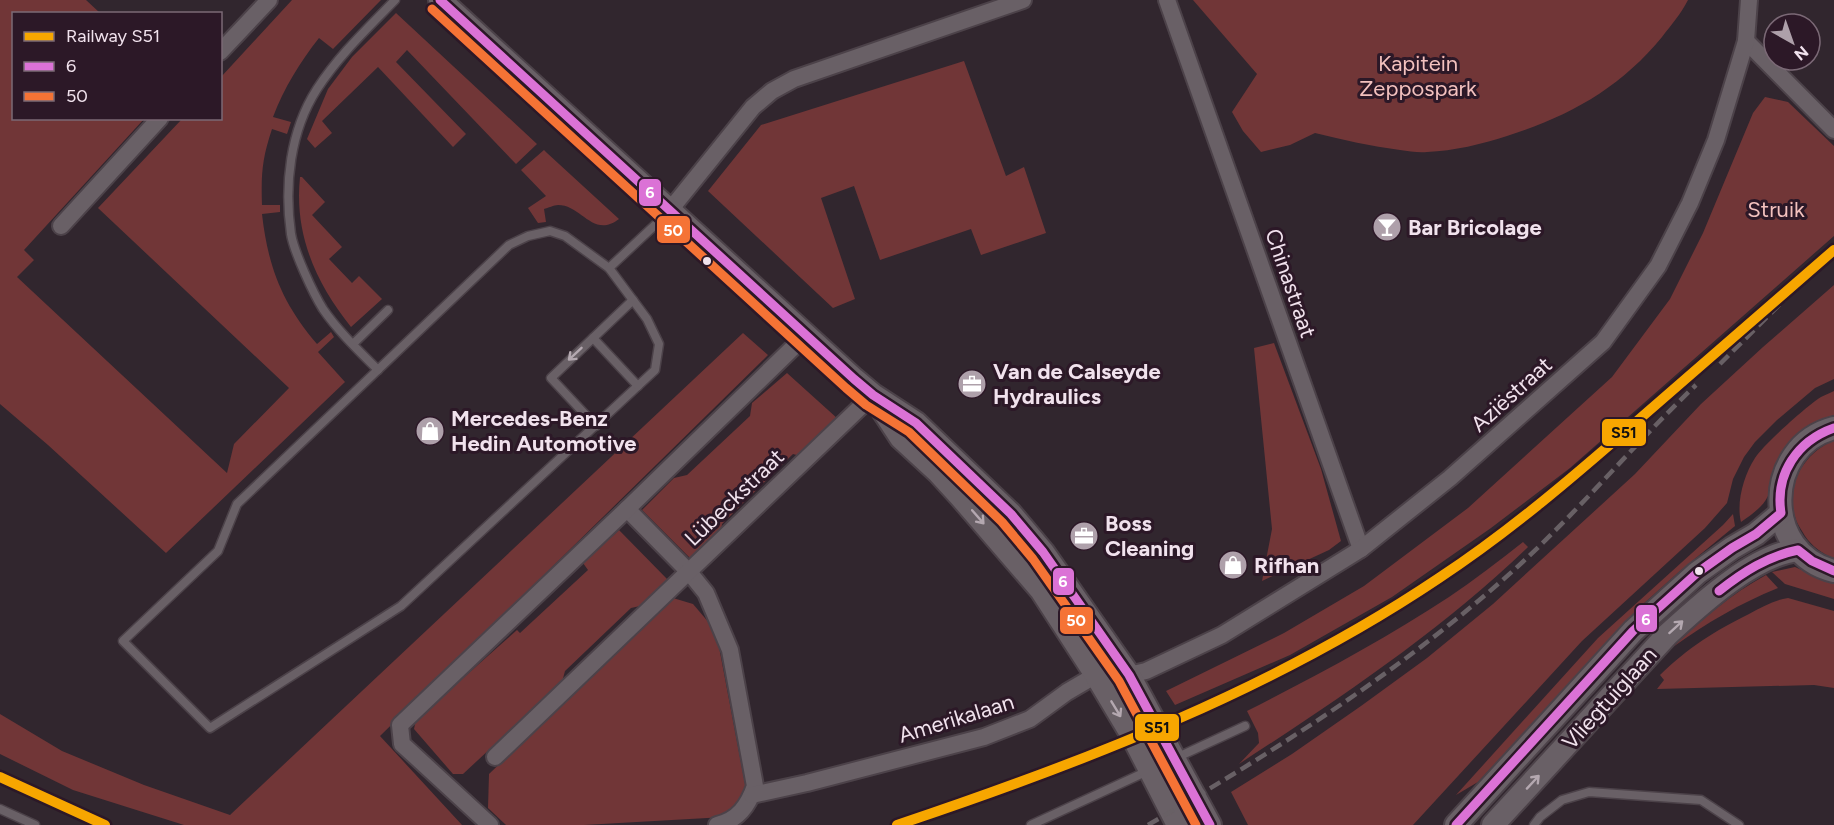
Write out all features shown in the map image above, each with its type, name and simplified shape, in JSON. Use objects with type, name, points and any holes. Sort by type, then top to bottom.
[{"type":"main road","points":[[440,0],[806,335],[873,395],[916,423],[1011,514],[1043,552],[1129,675],[1210,825]]},
{"type":"main road","points":[[873,395],[901,438],[939,473],[1041,590],[1133,737],[1178,825]]},
{"type":"main road","points":[[1834,428],[1809,440],[1794,455],[1784,473],[1780,493],[1781,513],[1786,531],[1798,550],[1812,561],[1834,571]]},
{"type":"main road","name":"Vliegtuiglaan","points":[[1456,825],[1633,631],[1697,573],[1756,534],[1781,513]]},
{"type":"main road","name":"Vliegtuiglaan","points":[[1493,825],[1667,635],[1696,609],[1756,566],[1783,552],[1798,550]]},
{"type":"street","points":[[222,50],[269,0]]},
{"type":"street","points":[[670,210],[753,107],[772,91],[794,80],[1023,0]]},
{"type":"street","name":"Chinastraat","points":[[1167,0],[1361,549]]},
{"type":"street","name":"Aziëstraat","points":[[1129,675],[1146,671],[1222,635],[1361,549],[1450,478],[1603,342],[1658,266],[1690,203],[1716,140],[1746,41],[1749,0]]},
{"type":"street","points":[[1746,41],[1834,130]]},
{"type":"street","points":[[61,226],[158,120]]},
{"type":"street","points":[[490,825],[402,744],[400,725],[806,335]]},
{"type":"street","name":"Lübeckstraat","points":[[627,509],[688,572],[873,395]]},
{"type":"street","points":[[495,757],[688,572],[706,593],[730,650],[755,786],[749,803],[730,822],[717,825]]},
{"type":"street","name":"Amerikalaan","points":[[752,795],[984,737],[1030,719],[1067,692],[1096,675]]},
{"type":"lane","points":[[378,370],[324,309],[308,278],[292,236],[288,192],[292,156],[300,122],[316,91],[334,64],[395,0]]},
{"type":"lane","points":[[609,268],[670,210]]},
{"type":"lane","points":[[550,231],[565,236],[609,268],[633,300],[647,318],[659,344],[655,370],[401,606],[210,728],[123,641],[218,551],[237,504],[509,245],[528,236],[550,231]]},
{"type":"lane","points":[[596,426],[551,378],[633,300]]},
{"type":"lane","points":[[353,344],[388,310]]},
{"type":"lane","points":[[593,338],[638,386]]},
{"type":"lane","points":[[1031,825],[1245,726]]},
{"type":"lane","points":[[1534,825],[1540,817],[1562,800],[1589,792],[1701,800],[1739,825]]},
{"type":"lane","points":[[0,809],[35,825]]},
{"type":"green space","points":[[0,0],[86,0],[99,12],[12,12],[12,120],[143,120],[24,250],[34,260],[17,277],[227,473],[234,444],[289,388],[98,208],[181,120],[222,120],[222,76],[292,0],[381,0],[333,49],[319,38],[305,56],[287,86],[273,117],[291,122],[287,134],[272,129],[263,167],[262,205],[280,205],[280,212],[262,214],[273,268],[294,314],[317,344],[331,332],[334,337],[318,352],[345,382],[166,553],[0,404]]},
{"type":"green space","name":"Kapitein Zeppospark","points":[[1193,0],[1688,0],[1662,37],[1629,71],[1573,109],[1530,128],[1458,149],[1437,151],[1400,150],[1315,133],[1290,145],[1261,152],[1243,131],[1232,112],[1257,74]]},
{"type":"green space","points":[[396,13],[537,144],[516,164],[407,50],[396,62],[466,134],[453,147],[378,67],[322,121],[332,133],[315,148],[307,139],[328,89],[352,57]]},
{"type":"green space","points":[[964,61],[1006,176],[1024,167],[1046,233],[981,255],[971,229],[880,260],[854,186],[821,198],[855,299],[833,308],[708,191],[761,125]]},
{"type":"green space","name":"Struik","points":[[1765,97],[1788,102],[1834,146],[1834,236],[1570,468],[1491,528],[1392,597],[1290,655],[1175,705],[1166,691],[1284,633],[1364,586],[1468,508],[1612,377],[1670,299],[1703,233],[1753,113]]},
{"type":"green space","points":[[544,150],[619,219],[602,225],[588,220],[566,206],[558,205],[544,209],[546,222],[538,223],[528,208],[546,196],[521,170]]},
{"type":"green space","points":[[300,177],[325,202],[312,215],[342,247],[329,259],[352,283],[359,276],[382,299],[351,327],[327,293],[310,257],[301,219]]},
{"type":"green space","points":[[1834,285],[1834,379],[1815,388],[1755,442],[1733,479],[1727,503],[1705,528],[1582,641],[1413,825],[1248,825],[1231,792],[1292,754],[1361,706],[1427,658],[1493,604],[1635,474],[1701,404]]},
{"type":"green space","points":[[743,333],[768,355],[380,736],[462,825],[184,825],[73,790],[0,754],[0,714],[62,751],[144,785],[230,815]]},
{"type":"green space","points":[[1274,343],[1321,469],[1341,541],[1329,550],[1262,581],[1272,529],[1254,348]]},
{"type":"green space","points":[[787,373],[838,419],[800,456],[793,454],[722,524],[721,532],[691,559],[642,510],[674,478],[687,475],[750,416],[752,403]]},
{"type":"green space","points":[[1834,391],[1834,415],[1806,429],[1784,450],[1774,472],[1766,500],[1741,522],[1742,489],[1747,472],[1755,458],[1797,416],[1821,397]]},
{"type":"green space","points":[[1834,440],[1834,558],[1818,549],[1805,536],[1796,520],[1793,495],[1795,483],[1805,462],[1823,446]]},
{"type":"green space","points":[[1733,514],[1735,526],[1641,606],[1478,782],[1456,795],[1598,638]]},
{"type":"green space","points":[[619,530],[668,580],[640,606],[631,608],[565,671],[562,682],[463,774],[453,774],[414,729],[416,720],[517,630],[520,633],[588,570],[583,563]]},
{"type":"green space","points":[[1523,542],[1528,547],[1495,578],[1425,635],[1315,714],[1239,764],[1259,743],[1258,733],[1247,711],[1324,671],[1425,613]]},
{"type":"green space","points":[[1795,567],[1826,581],[1834,582],[1834,599],[1785,584],[1772,572]]},
{"type":"green space","points":[[1766,575],[1778,588],[1724,614],[1673,647],[1717,608]]},
{"type":"green space","points":[[673,598],[693,604],[716,631],[746,789],[738,803],[725,817],[584,825],[506,825],[488,808],[489,774]]},
{"type":"green space","points":[[1788,598],[1834,611],[1834,688],[1814,685],[1657,689],[1664,680],[1660,675],[1702,641],[1763,606]]},
{"type":"railway","points":[[1720,364],[1832,252]]},
{"type":"railway","points":[[1148,825],[1292,737],[1384,674],[1473,606],[1539,547],[1696,385]]},
{"type":"rail line","name":"S51","points":[[897,825],[1038,775],[1177,720],[1311,655],[1376,618],[1465,560],[1540,503],[1834,250]]},
{"type":"rail line","name":"S51","points":[[0,777],[105,825]]},
{"type":"transit line","name":"6","points":[[440,0],[854,379],[873,395],[916,423],[1011,514],[1043,552],[1129,675],[1210,825]]},
{"type":"transit line","name":"50","points":[[432,9],[846,388],[866,405],[909,432],[1002,522],[1033,559],[1119,681],[1196,825]]},
{"type":"transit line","name":"6","points":[[1456,825],[1633,631],[1697,573],[1756,534],[1781,513],[1782,485],[1791,461],[1809,441],[1834,428]]},
{"type":"transit line","name":"6","points":[[1719,591],[1756,566],[1776,556],[1798,550],[1812,561],[1834,571]]},
{"type":"place","name":"Bar Bricolage","points":[[1387,227]]},
{"type":"place","name":"Van de Calseyde Hydraulics","points":[[972,384]]},
{"type":"place","name":"Mercedes-Benz Hedin Automotive","points":[[430,431]]},
{"type":"place","name":"Boss Cleaning","points":[[1084,536]]},
{"type":"place","name":"Rifhan","points":[[1233,565]]}]
